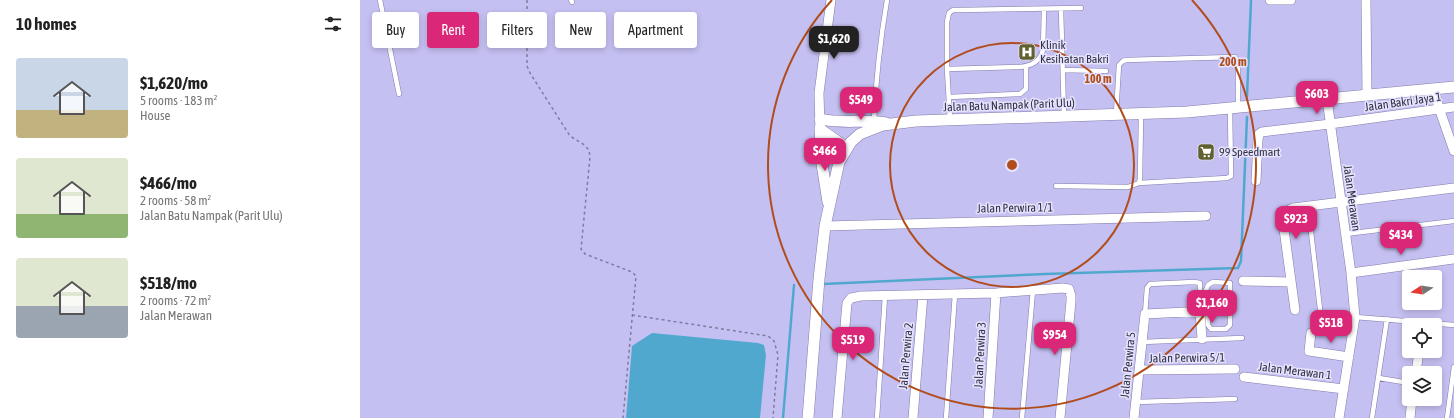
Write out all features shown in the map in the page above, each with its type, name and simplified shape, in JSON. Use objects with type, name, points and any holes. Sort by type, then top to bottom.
[{"type":"street","points":[[829,208],[824,178],[819,93],[831,0]]},
{"type":"street","points":[[1270,0],[1291,0]]},
{"type":"street","points":[[1366,0],[1367,95]]},
{"type":"street","name":"Jalan Batu Nampak (Parit Ulu)","points":[[808,418],[819,279],[825,226],[839,162],[847,147],[860,134],[879,126],[916,121],[1187,112],[1454,87]]},
{"type":"street","points":[[1434,89],[1439,108],[1453,146]]},
{"type":"street","name":"Jalan Merawan","points":[[1327,99],[1351,273],[1355,317],[1339,418]]},
{"type":"street","name":"Jalan Bakri Jaya 1","points":[[1256,181],[1258,140],[1259,134],[1262,132],[1454,107]]},
{"type":"street","points":[[820,123],[831,121],[874,120],[892,124]]},
{"type":"street","points":[[820,123],[847,147]]},
{"type":"street","points":[[1295,310],[1283,216],[1285,212],[1289,209],[1341,201],[1454,188]]},
{"type":"street","name":"Jalan Perwira 1/1","points":[[825,226],[1206,216]]},
{"type":"street","points":[[1351,273],[1454,259]]},
{"type":"street","points":[[1243,280],[1291,282]]},
{"type":"street","points":[[837,418],[847,302],[851,298],[856,296],[996,293],[1057,288],[1069,289],[1071,296],[1060,418]]},
{"type":"street","name":"Jalan Perwira 3","points":[[988,418],[996,293]]},
{"type":"street","name":"Jalan Perwira 2","points":[[913,418],[923,295]]},
{"type":"street","points":[[1145,314],[1204,311],[1202,339]]},
{"type":"street","name":"Jalan Perwira 5","points":[[1134,418],[1145,314]]},
{"type":"street","points":[[1311,333],[1309,351],[1349,357]]},
{"type":"street","name":"Jalan Perwira 5/1","points":[[1139,370],[1235,369]]},
{"type":"street","name":"Jalan Merawan 1","points":[[1244,377],[1344,389]]},
{"type":"street","points":[[1410,418],[1411,406]]},
{"type":"lane","points":[[380,0],[399,94]]},
{"type":"lane","points":[[874,120],[876,74],[880,38],[888,0]]},
{"type":"lane","points":[[950,120],[947,69],[947,22],[949,13],[953,10],[1081,8]]},
{"type":"lane","points":[[947,69],[1026,66],[1035,63],[1042,55],[1044,43],[1044,9]]},
{"type":"lane","points":[[1061,9],[1064,116]]},
{"type":"lane","points":[[1056,186],[1128,187],[1139,182],[1230,177],[1232,174],[1234,108],[1238,62],[1235,57],[1123,61],[1119,66],[1116,114]]},
{"type":"lane","points":[[949,97],[1020,94],[1026,89],[1026,66]]},
{"type":"lane","points":[[1063,70],[1106,71]]},
{"type":"lane","points":[[1139,182],[1140,114]]},
{"type":"lane","points":[[1308,206],[1320,309]]},
{"type":"lane","points":[[1345,234],[1454,221]]},
{"type":"lane","points":[[1145,314],[1147,288],[1150,284],[1200,283],[1204,311],[1209,329],[1226,329],[1229,327],[1230,283],[1213,282],[1208,285],[1206,290],[1204,311]]},
{"type":"lane","points":[[1022,418],[1033,290]]},
{"type":"lane","points":[[946,418],[955,294]]},
{"type":"lane","points":[[878,418],[885,296]]},
{"type":"lane","points":[[1355,317],[1402,321]]},
{"type":"lane","points":[[1372,418],[1387,319]]},
{"type":"lane","points":[[1442,325],[1454,325]]},
{"type":"lane","points":[[1142,342],[1242,338]]},
{"type":"lane","points":[[1447,418],[1453,390],[1454,367]]},
{"type":"lane","points":[[1379,378],[1402,381]]},
{"type":"lane","points":[[1136,402],[1235,399]]},
{"type":"path","points":[[527,0],[527,66],[570,136],[583,144],[589,150],[590,157],[581,249],[585,254],[635,274],[636,276],[623,418]]},
{"type":"path","points":[[632,315],[768,336],[772,338],[778,355],[773,418]]},
{"type":"water","points":[[652,333],[758,343],[764,345],[766,355],[760,418],[626,418],[632,346]]},
{"type":"waterway","points":[[1247,96],[1251,1]]},
{"type":"waterway","points":[[823,284],[1045,274],[1238,268],[1241,261],[1247,117]]},
{"type":"waterway","points":[[783,418],[794,285]]},
{"type":"place","name":"Klinik Kesihatan Bakri","points":[[1027,52]]},
{"type":"place","name":"99 Speedmart","points":[[1206,152]]}]
